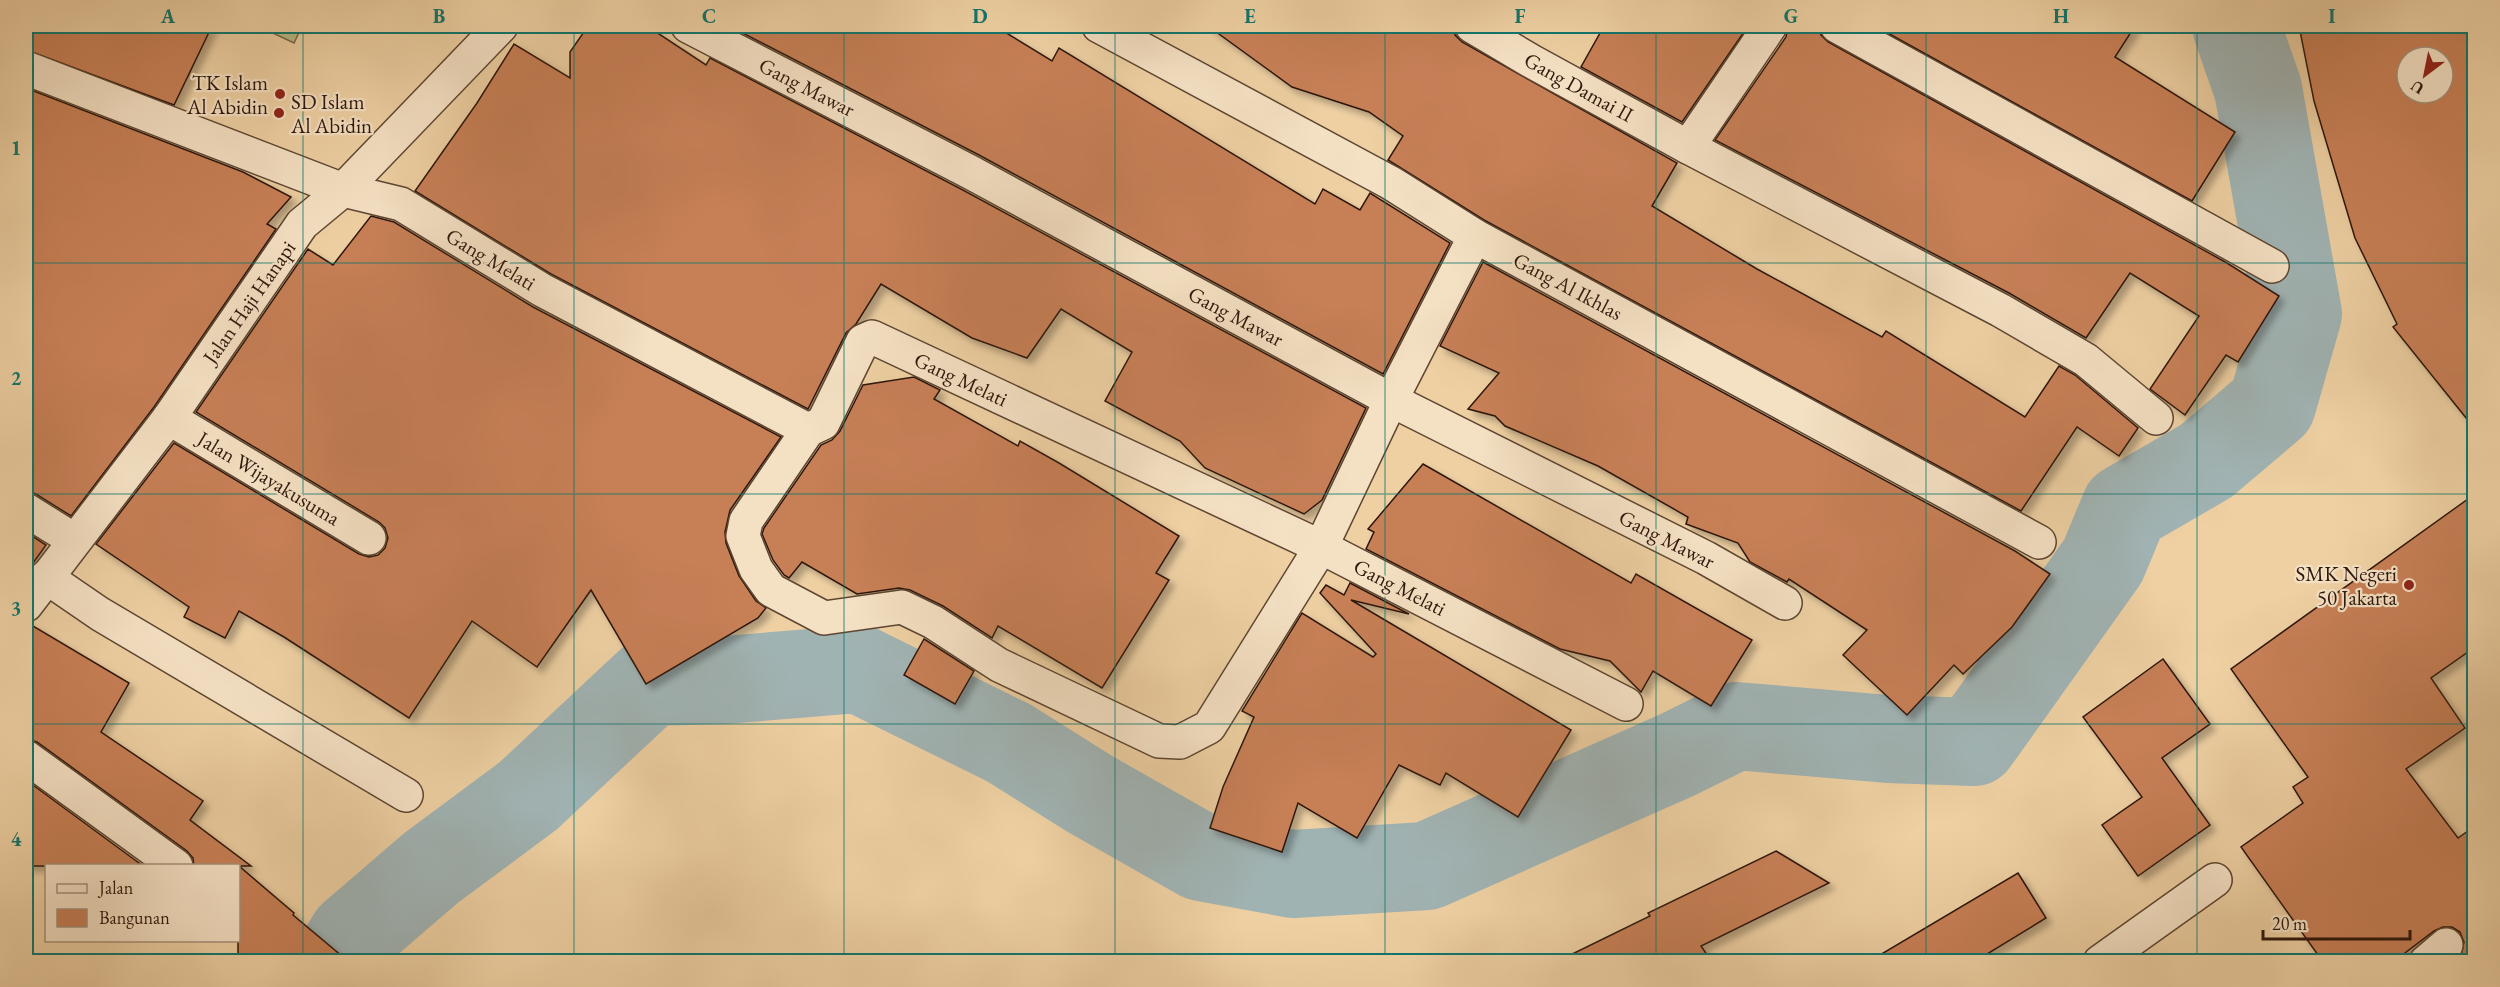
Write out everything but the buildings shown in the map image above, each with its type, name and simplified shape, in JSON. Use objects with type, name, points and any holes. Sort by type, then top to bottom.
[{"type":"street","name":"Jalan Haji Hanapi","points":[[26,605],[169,418],[302,224],[344,190],[501,26]]},
{"type":"street","name":"Gang Mawar","points":[[688,26],[970,172],[1391,400],[1706,558],[1785,603]]},
{"type":"street","name":"Gang Al Ikhlas","points":[[1099,26],[1392,183],[1475,236],[2039,542]]},
{"type":"street","name":"Gang Damai II","points":[[1472,26],[1688,147],[1990,305],[2076,355],[2127,392],[2156,418]]},
{"type":"street","points":[[1688,147],[1770,26]]},
{"type":"street","points":[[1837,26],[2272,266]]},
{"type":"street","name":"Gang Melati","points":[[26,68],[344,190],[401,204],[542,290],[808,430],[822,423],[863,340],[872,337],[1321,547],[1626,704]]},
{"type":"street","points":[[808,430],[746,521],[743,536],[756,569],[771,591],[825,618],[902,607],[933,622],[999,664],[1159,741],[1180,742],[1194,737],[1209,727],[1321,547],[1391,400],[1475,236]]},
{"type":"street","name":"Jalan Wijayakusuma","points":[[169,418],[369,538]]},
{"type":"street","points":[[26,510],[74,540]]},
{"type":"street","points":[[46,577],[100,614],[406,795]]},
{"type":"street","points":[[26,757],[173,864]]},
{"type":"street","points":[[2100,962],[2215,880]]},
{"type":"green space","points":[[258,26],[302,26],[294,43]]},
{"type":"waterway","points":[[336,962],[352,936],[431,868],[528,796],[650,682],[725,680],[859,669],[1009,743],[1090,794],[1201,857],[1293,874],[1427,866],[1677,755],[1736,726],[1888,739],[1974,742],[2103,561],[2125,508],[2206,461],[2272,405],[2298,314],[2258,89],[2236,26]]},
{"type":"place","name":"TK Islam Al Abidin","points":[[280,94]]},
{"type":"place","name":"SD Islam Al Abidin","points":[[279,113]]},
{"type":"place","name":"SMK Negeri 50 Jakarta","points":[[2409,585]]}]
